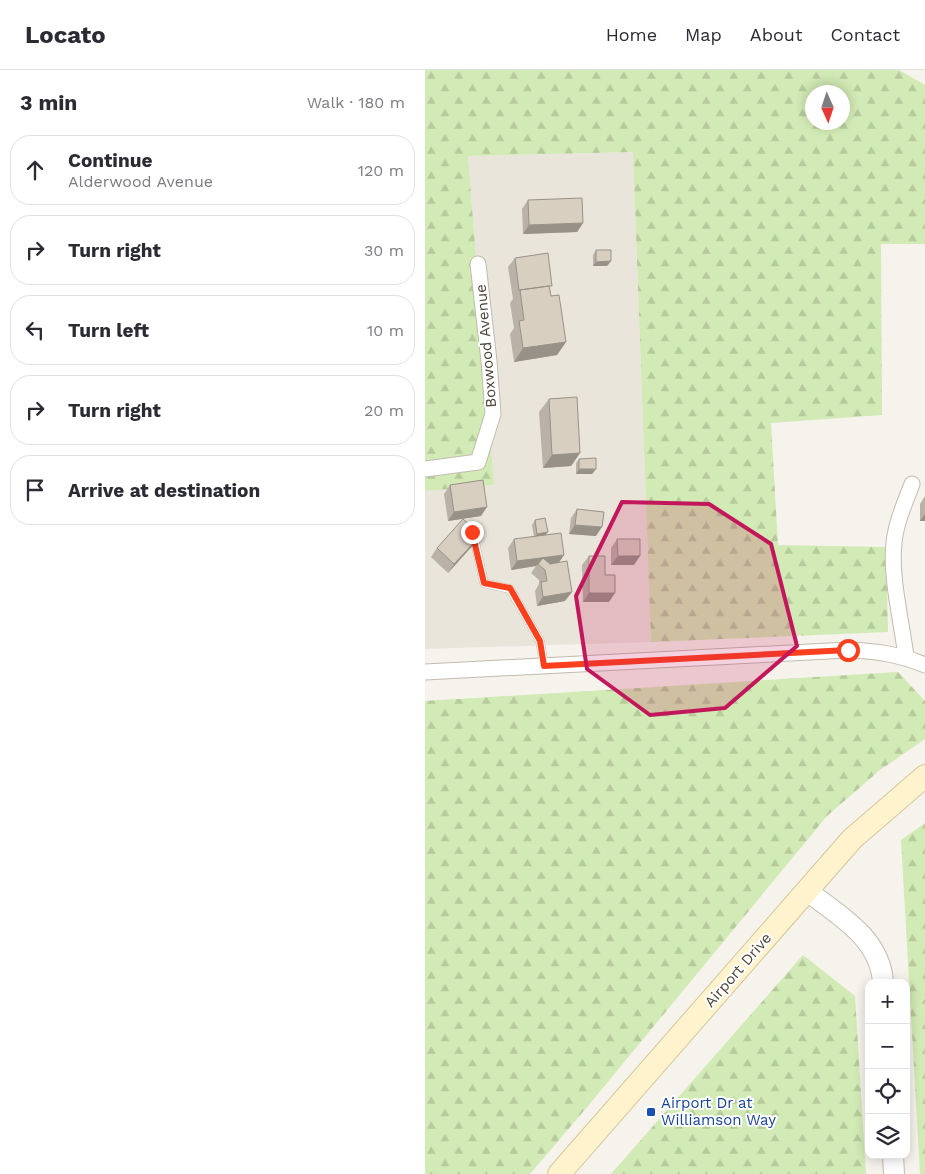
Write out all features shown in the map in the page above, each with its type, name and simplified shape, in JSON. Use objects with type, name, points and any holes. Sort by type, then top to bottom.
[{"type":"main road","name":"Airport Drive","points":[[559,1174],[852,839],[925,776]]},
{"type":"street","name":"Boxwood Avenue","points":[[425,469],[479,462],[493,414],[478,264]]},
{"type":"street","points":[[906,658],[893,559],[898,522],[912,484]]},
{"type":"street","points":[[425,672],[848,650],[875,651],[925,664]]},
{"type":"street","points":[[807,892],[853,925],[874,950],[883,979]]},
{"type":"street","points":[[893,1159],[894,1174]]},
{"type":"lane","points":[[472,532],[484,583],[510,588],[540,641],[544,666]]},
{"type":"highlighted area","points":[[622,502],[709,504],[771,544],[797,646],[725,708],[650,715],[587,669],[576,596]]},
{"type":"shaded area","points":[[633,152],[651,642],[425,649],[425,491],[494,485],[468,156]]},
{"type":"green space","points":[[425,70],[899,70],[925,85],[925,244],[881,244],[882,415],[771,423],[778,545],[886,547],[888,632],[651,642],[633,152],[468,156],[494,485],[425,491]]},
{"type":"green space","points":[[898,672],[925,701],[925,739],[880,770],[827,816],[530,1174],[425,1174],[425,701]]},
{"type":"green space","points":[[925,823],[925,1174],[920,1174],[901,840]]},
{"type":"green space","points":[[803,955],[855,996],[866,1174],[611,1174]]},
{"type":"building","points":[[582,198],[583,223],[529,225],[528,200]]},
{"type":"building","points":[[596,250],[611,250],[611,261],[596,262]]},
{"type":"building","points":[[548,253],[552,286],[519,290],[515,258]]},
{"type":"building","points":[[549,286],[551,296],[559,295],[566,342],[523,348],[519,321],[524,320],[520,290]]},
{"type":"building","points":[[577,397],[580,453],[552,455],[549,399]]},
{"type":"building","points":[[596,458],[596,469],[579,469],[579,459]]},
{"type":"building","points":[[483,480],[487,507],[454,512],[450,485]]},
{"type":"building","points":[[577,509],[604,512],[602,527],[575,525]]},
{"type":"building","points":[[545,518],[548,532],[537,534],[535,520]]},
{"type":"building","points":[[463,519],[481,535],[454,564],[437,548]]},
{"type":"building","points":[[561,533],[564,555],[517,561],[514,539]]},
{"type":"building","points":[[617,539],[640,539],[640,556],[618,556]]},
{"type":"building","points":[[589,556],[605,556],[605,575],[615,575],[615,593],[589,593]]},
{"type":"building","points":[[543,558],[550,564],[567,561],[572,592],[543,597],[541,582],[547,581],[545,570],[538,564]]},
{"type":"place","name":"Airport Dr at Williamson Way","points":[[651,1112]]},
{"type":"route","points":[[472,532],[484,583],[510,588],[540,641],[544,666],[848,650]]}]
